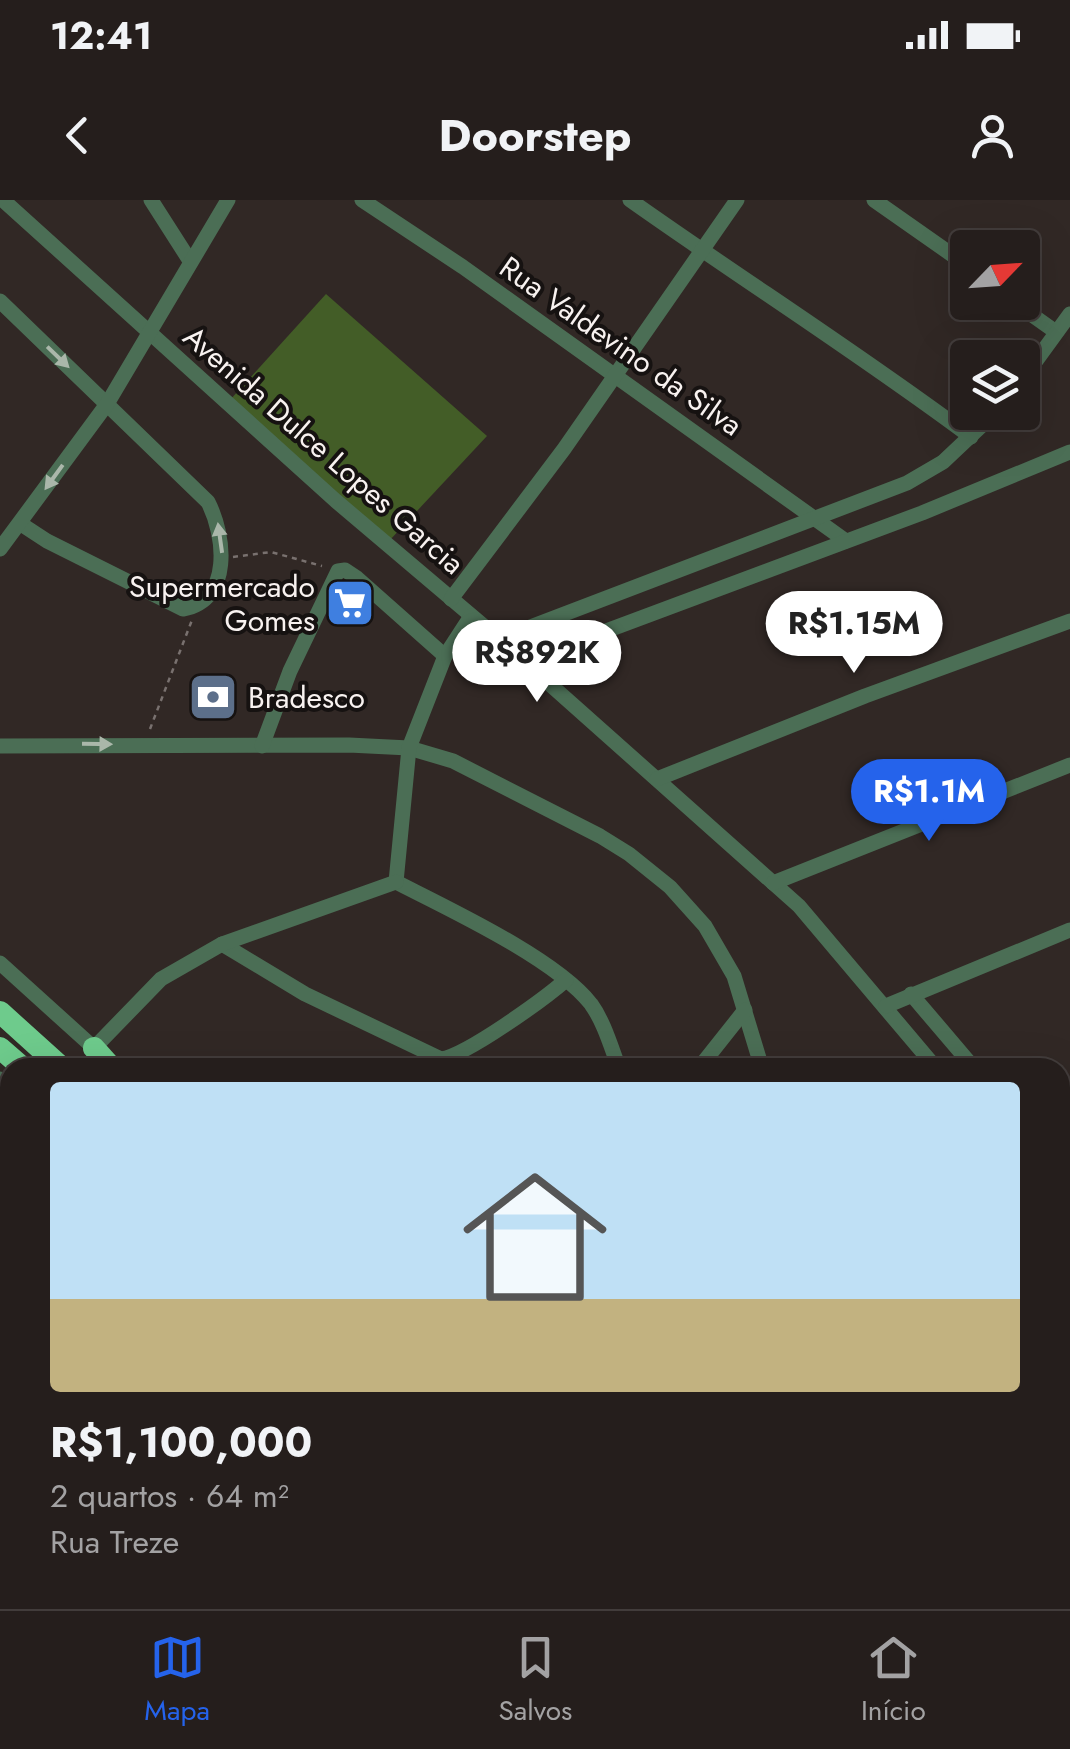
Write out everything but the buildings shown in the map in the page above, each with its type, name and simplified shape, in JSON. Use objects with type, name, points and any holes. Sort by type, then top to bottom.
[{"type":"highway","points":[[0,1012],[51,1058]]},
{"type":"highway","points":[[94,1048],[103,1058]]},
{"type":"street","name":"Avenida Dulce Lopes Garcia","points":[[3,200],[336,501],[499,639],[799,906],[928,1058]]},
{"type":"street","points":[[151,200],[190,261]]},
{"type":"street","points":[[0,549],[107,404],[228,200]]},
{"type":"street","name":"Rua Valdevino da Silva","points":[[362,200],[846,541]]},
{"type":"street","points":[[630,200],[863,357],[971,437]]},
{"type":"street","points":[[451,599],[616,376],[738,200]]},
{"type":"street","points":[[874,200],[950,253]]},
{"type":"street","points":[[3,311],[208,502],[220,530],[222,559],[214,587],[198,605],[183,609],[47,542],[20,524]]},
{"type":"street","points":[[1040,355],[1070,314]]},
{"type":"street","points":[[1039,320],[1056,332]]},
{"type":"street","points":[[499,639],[817,518],[929,471],[978,430]]},
{"type":"street","points":[[523,662],[1040,467],[1070,452]]},
{"type":"street","points":[[262,746],[290,671],[338,571],[345,570],[357,578],[446,656]]},
{"type":"street","points":[[396,882],[409,748],[446,656],[471,616]]},
{"type":"street","points":[[657,779],[818,714],[1070,621]]},
{"type":"street","points":[[0,746],[409,748],[483,774],[600,836],[653,871],[688,906],[722,951],[734,976],[759,1058]]},
{"type":"street","points":[[773,883],[1070,765]]},
{"type":"street","points":[[0,962],[94,1048],[161,979],[222,944],[396,882],[541,962],[566,980],[596,1012],[616,1058]]},
{"type":"street","points":[[886,1006],[1070,930]]},
{"type":"street","points":[[222,944],[304,994],[439,1058]]},
{"type":"street","points":[[449,1058],[566,980]]},
{"type":"street","points":[[911,994],[965,1058]]},
{"type":"street","points":[[708,1058],[745,1010]]},
{"type":"path","points":[[222,559],[272,552],[338,571]]},
{"type":"path","points":[[144,745],[198,605]]},
{"type":"green space","points":[[326,294],[487,436],[389,541],[230,400]]},
{"type":"place","name":"Supermercado Gomes","points":[[350,603]]},
{"type":"place","name":"Bradesco","points":[[213,697]]}]
